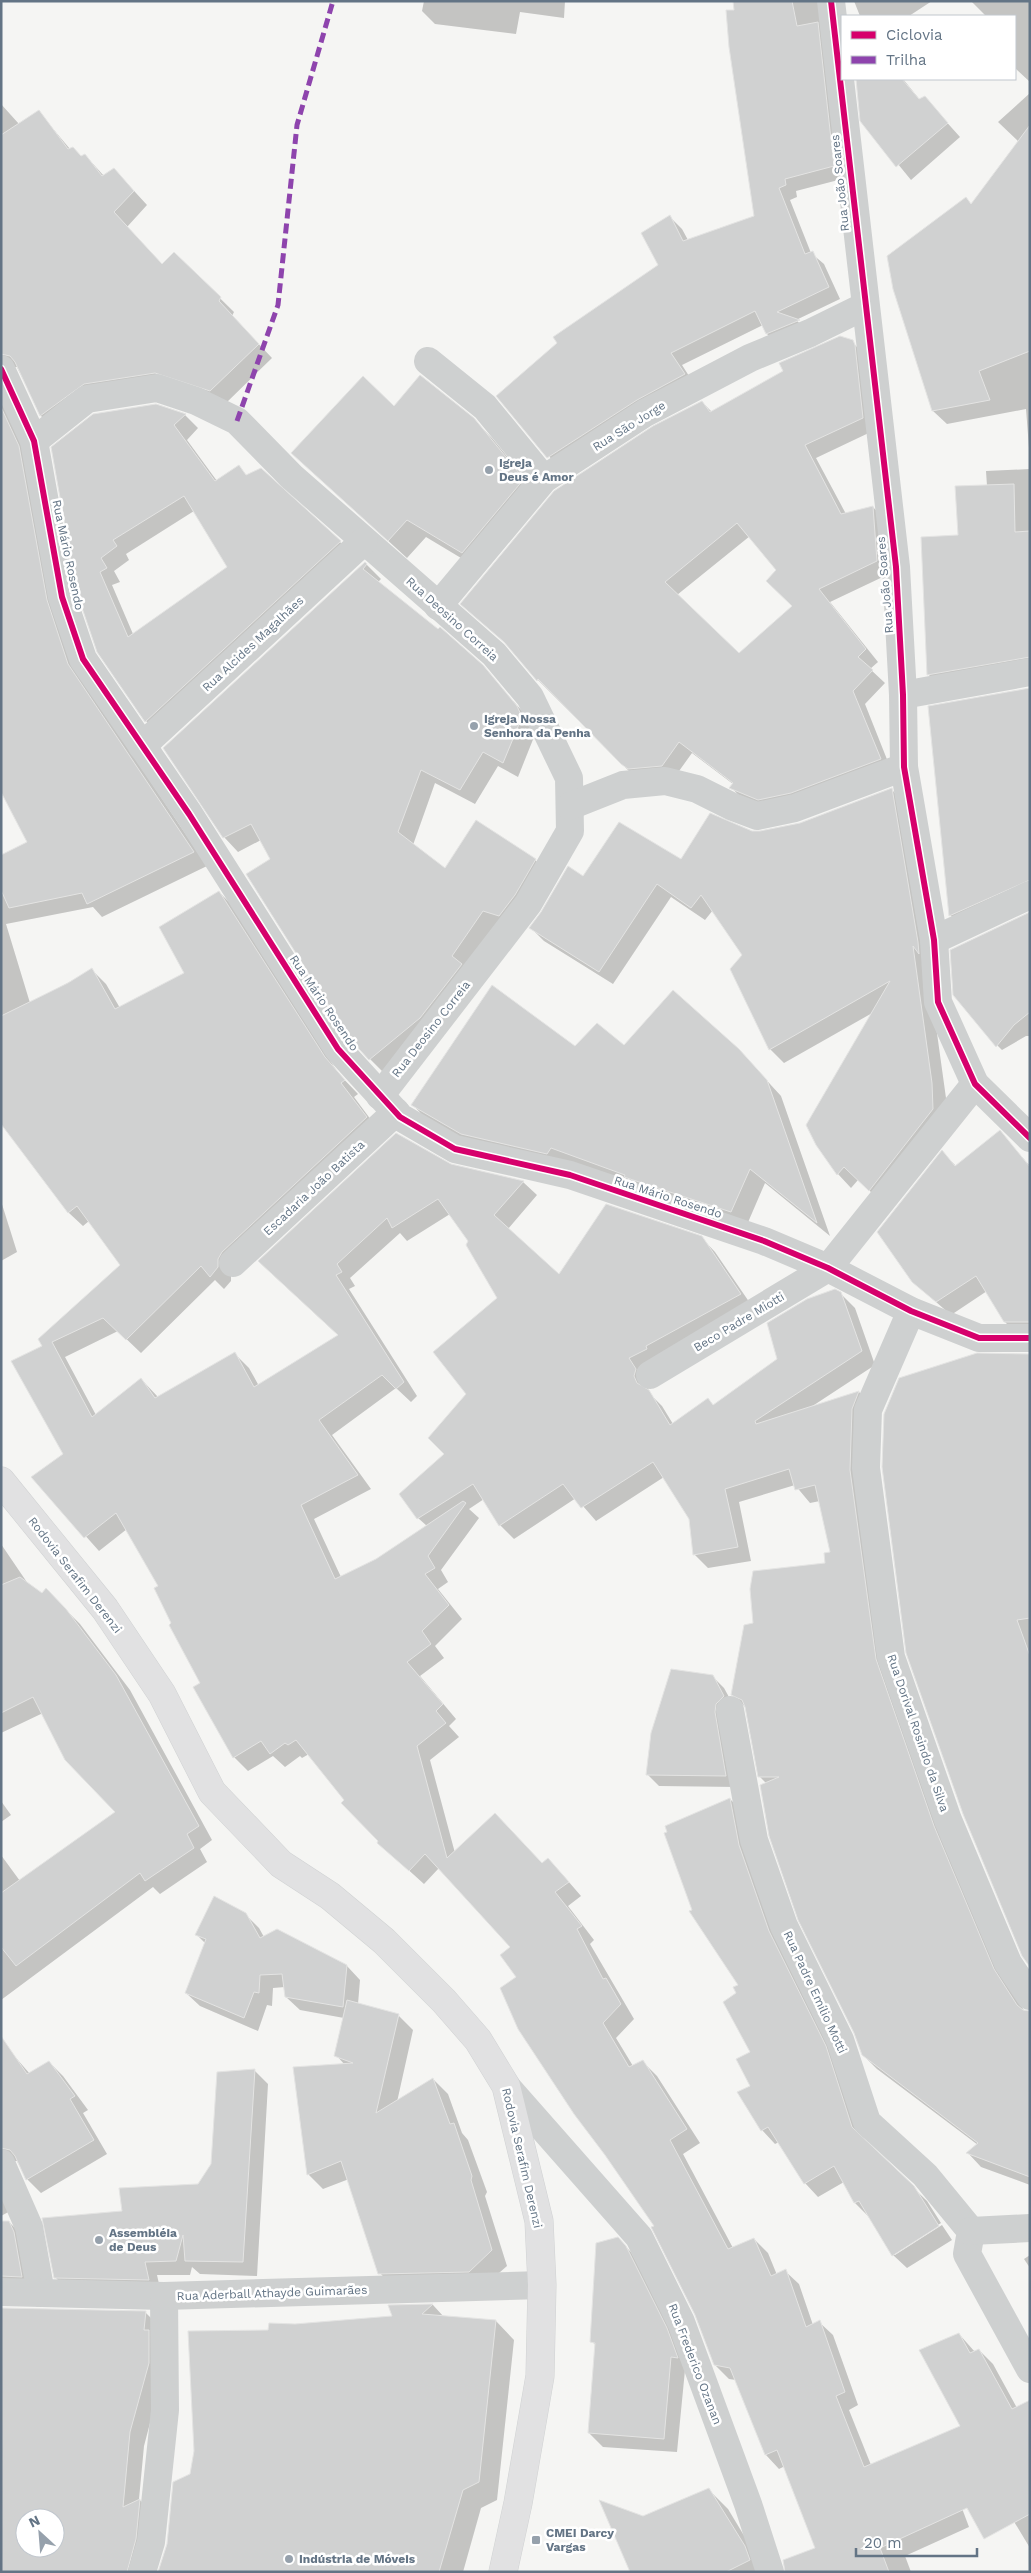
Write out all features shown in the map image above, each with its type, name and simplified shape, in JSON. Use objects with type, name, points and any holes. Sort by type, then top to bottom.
[{"type":"main road","name":"Rodovia Serafim Derenzi","points":[[1,1481],[105,1609],[162,1694],[212,1792],[281,1864],[330,1896],[384,1941],[444,2001],[478,2040],[506,2086],[539,2221],[542,2285],[540,2376],[518,2503],[503,2572]]},
{"type":"street","name":"Rua João Soares","points":[[831,1],[864,306],[896,567],[904,694],[904,767],[934,940],[938,1002],[975,1084],[1030,1138]]},
{"type":"street","name":"Rua São Jorge","points":[[438,606],[544,479],[645,414],[750,358],[810,333],[864,306]]},
{"type":"street","points":[[428,361],[485,407],[544,479]]},
{"type":"street","name":"Rua Mário Rosendo","points":[[1,369],[34,441],[62,597],[83,659],[188,814],[338,1049],[400,1117],[455,1149],[570,1175],[764,1241],[828,1268],[911,1311],[978,1338],[1030,1338]]},
{"type":"street","name":"Rua Deosino Correia","points":[[34,441],[87,399],[157,388],[196,401],[237,421],[292,477],[494,654],[530,697],[569,778],[570,831],[528,904],[388,1104]]},
{"type":"street","name":"Rua Alcides Magalhães","points":[[142,746],[364,541]]},
{"type":"street","points":[[904,694],[1030,672]]},
{"type":"street","points":[[570,806],[623,785],[665,781],[697,789],[733,808],[757,816],[795,808],[904,767]]},
{"type":"street","points":[[934,940],[1030,895]]},
{"type":"street","points":[[828,1268],[975,1084]]},
{"type":"street","name":"Escadaria João Batista","points":[[233,1263],[388,1104]]},
{"type":"street","name":"Beco Padre Miotti","points":[[650,1375],[828,1268]]},
{"type":"street","name":"Rua Dorival Rosindo da Silva","points":[[911,1311],[868,1410],[866,1468],[891,1657],[956,1838],[1008,1963],[1030,1996]]},
{"type":"street","name":"Rua Padre Emílio Motti","points":[[730,1710],[754,1840],[784,1926],[840,2040],[866,2122],[925,2175],[971,2231]]},
{"type":"street","name":"Rua Frederico Ozanan","points":[[506,2086],[639,2236],[681,2322],[748,2504],[770,2572]]},
{"type":"street","points":[[1,2164],[29,2227],[41,2293]]},
{"type":"street","points":[[1030,2228],[971,2231],[966,2254],[1030,2369]]},
{"type":"street","name":"Rua Aderball Athayde Guimarães","points":[[1,2292],[164,2296],[542,2285]]},
{"type":"street","points":[[142,2572],[151,2542],[165,2410],[164,2296]]},
{"type":"building","points":[[733,1],[792,1],[797,26],[818,22],[834,166],[785,179],[786,185],[779,188],[805,254],[813,251],[829,287],[777,312],[800,320],[766,334],[755,311],[671,353],[685,374],[637,400],[547,458],[496,396],[557,343],[553,337],[658,265],[641,233],[670,215],[683,241],[754,216],[729,47],[726,10],[734,10]]},
{"type":"building","points":[[856,80],[903,80],[919,99],[925,96],[948,123],[896,167],[860,121]]},
{"type":"building","points":[[39,110],[68,149],[73,147],[81,156],[85,154],[102,176],[114,168],[134,191],[114,212],[162,264],[174,252],[221,297],[219,301],[259,344],[210,391],[155,373],[84,384],[40,416],[15,362],[10,356],[1,354],[1,135]]},
{"type":"building","points":[[1030,125],[1030,351],[979,371],[990,400],[932,411],[893,289],[887,256],[966,197],[971,204]]},
{"type":"building","points":[[840,336],[853,340],[855,345],[863,418],[805,445],[841,514],[873,506],[877,561],[819,589],[866,649],[858,657],[873,670],[853,691],[881,759],[791,793],[758,800],[729,788],[733,783],[679,742],[662,766],[628,769],[538,679],[537,681],[504,642],[460,604],[554,491],[653,426],[702,401],[710,412],[783,371],[779,363]],"holes":[[[737,523],[776,570],[766,581],[792,606],[739,653],[665,582]]]},
{"type":"building","points":[[420,375],[474,418],[524,479],[462,553],[407,520],[388,541],[291,453],[363,376],[394,406]]},
{"type":"building","points":[[156,404],[186,414],[174,425],[215,481],[239,465],[246,475],[261,468],[341,541],[145,722],[97,652],[77,593],[51,447],[93,414]],"holes":[[[184,496],[227,567],[128,637],[100,572],[107,568],[101,558],[117,546],[113,540]]]},
{"type":"building","points":[[1,407],[19,446],[47,600],[68,664],[194,852],[87,904],[82,893],[9,908],[1,890],[1,855],[27,842],[1,792]]},
{"type":"building","points":[[1014,484],[1015,532],[1030,531],[1030,657],[927,675],[921,537],[958,535],[955,486]]},
{"type":"building","points":[[365,562],[367,564],[363,569],[438,629],[440,627],[483,665],[517,706],[522,717],[503,763],[483,752],[460,790],[421,770],[398,832],[445,868],[476,820],[536,859],[515,895],[499,916],[483,911],[452,956],[462,964],[420,1018],[369,1060],[350,1039],[246,874],[270,859],[251,824],[223,838],[163,748]]},
{"type":"building","points":[[1030,688],[1030,880],[949,916],[928,706]]},
{"type":"building","points":[[892,788],[918,942],[919,954],[913,946],[932,1083],[933,1109],[869,1191],[844,1167],[837,1175],[816,1145],[806,1125],[890,981],[769,1050],[730,969],[742,955],[701,895],[691,908],[657,884],[599,972],[529,928],[541,912],[568,866],[583,876],[619,822],[681,859],[710,813],[752,831],[760,831],[800,823]]},
{"type":"building","points":[[219,891],[325,1057],[345,1080],[341,1083],[367,1117],[222,1252],[218,1259],[218,1267],[210,1277],[201,1266],[126,1340],[103,1318],[52,1342],[92,1417],[141,1378],[155,1398],[235,1352],[254,1387],[338,1335],[258,1261],[396,1133],[451,1164],[524,1181],[494,1215],[559,1274],[606,1204],[702,1236],[741,1294],[646,1346],[647,1349],[629,1358],[636,1369],[634,1376],[637,1383],[649,1390],[670,1425],[708,1398],[713,1405],[777,1359],[767,1323],[807,1299],[835,1289],[841,1292],[862,1351],[755,1421],[756,1424],[859,1391],[852,1409],[850,1470],[876,1659],[934,1826],[994,1969],[1017,2005],[1023,2010],[1030,2011],[1030,2177],[966,2153],[978,2143],[862,2055],[854,2033],[798,1920],[769,1836],[760,1785],[779,1777],[758,1777],[745,1707],[742,1700],[731,1695],[744,1625],[753,1623],[750,1589],[753,1571],[825,1563],[824,1553],[830,1552],[815,1485],[795,1490],[789,1469],[725,1489],[738,1547],[693,1555],[689,1519],[653,1462],[581,1508],[563,1484],[499,1526],[473,1484],[417,1519],[399,1494],[444,1454],[428,1438],[466,1394],[433,1352],[497,1298],[466,1245],[468,1241],[438,1199],[392,1228],[387,1218],[337,1264],[342,1272],[336,1275],[404,1382],[396,1389],[382,1375],[319,1420],[358,1475],[301,1505],[335,1579],[376,1559],[463,1501],[466,1503],[428,1556],[435,1568],[425,1574],[449,1605],[422,1631],[431,1644],[407,1662],[443,1704],[436,1711],[446,1723],[417,1746],[447,1858],[495,1813],[542,1863],[548,1858],[569,1882],[555,1892],[582,1926],[577,1929],[603,1979],[606,1978],[621,2004],[603,2023],[629,2067],[643,2060],[687,2129],[670,2140],[728,2249],[754,2238],[771,2276],[786,2269],[806,2327],[820,2320],[845,2392],[836,2396],[864,2467],[960,2426],[919,2350],[959,2333],[970,2353],[979,2349],[1012,2409],[1030,2400],[1030,2514],[984,2539],[967,2508],[880,2548],[889,2572],[785,2572],[783,2560],[815,2548],[777,2450],[765,2455],[730,2368],[714,2365],[695,2315],[651,2227],[654,2226],[574,2114],[518,2029],[500,1988],[516,1977],[500,1955],[510,1947],[425,1854],[409,1871],[377,1843],[378,1841],[341,1803],[344,1800],[296,1740],[288,1745],[285,1743],[270,1754],[261,1741],[233,1758],[193,1687],[200,1683],[169,1625],[171,1623],[154,1588],[158,1586],[116,1513],[84,1538],[31,1477],[63,1454],[11,1361],[42,1346],[38,1339],[120,1265],[77,1206],[68,1213],[1,1124],[1,1016],[68,983],[92,968],[115,1009],[184,973],[159,927]]},
{"type":"building","points":[[1030,912],[1030,1012],[1014,1025],[996,1047],[953,995],[950,950]]},
{"type":"building","points":[[492,985],[575,1046],[597,1023],[624,1045],[673,990],[739,1049],[767,1080],[817,1223],[750,1169],[731,1212],[624,1177],[625,1175],[551,1148],[547,1154],[461,1134],[411,1105]]},
{"type":"building","points":[[1000,1130],[1030,1167],[1030,1322],[1004,1322],[976,1276],[936,1302],[912,1282],[877,1232],[942,1150],[955,1166]]},
{"type":"building","points":[[977,1353],[1030,1354],[1030,1618],[1017,1620],[1030,1656],[1030,1967],[1022,1956],[963,1814],[906,1653],[882,1467],[884,1414],[899,1378]]},
{"type":"building","points":[[20,1577],[42,1593],[46,1588],[66,1609],[116,1675],[199,1826],[187,1834],[194,1848],[145,1881],[140,1873],[16,1966],[1,1947],[1,1893],[115,1812],[65,1760],[33,1697],[1,1713],[1,1585]]},
{"type":"building","points":[[671,1669],[713,1675],[724,1696],[716,1704],[715,1712],[726,1776],[646,1775],[651,1733]]},
{"type":"building","points":[[730,1798],[739,1845],[769,1931],[826,2046],[852,2127],[914,2186],[939,2226],[892,2256],[859,2201],[854,2203],[834,2166],[804,2184],[768,2127],[761,2131],[737,2092],[750,2086],[736,2059],[750,2052],[723,2002],[736,1993],[733,1987],[738,1985],[689,1911],[692,1910],[664,1833],[667,1832],[665,1826]]},
{"type":"building","points":[[214,1896],[246,1913],[260,1938],[277,1929],[347,1965],[343,2007],[285,1997],[282,1974],[260,1975],[259,1993],[254,1992],[244,2018],[185,1993],[206,1939],[195,1935]]},
{"type":"building","points":[[347,2000],[399,2014],[376,2113],[433,2078],[450,2124],[454,2123],[472,2176],[471,2180],[492,2250],[469,2272],[378,2274],[341,2161],[307,2175],[293,2067],[353,2063],[334,2056]]},
{"type":"building","points":[[1,2036],[27,2074],[49,2061],[75,2096],[70,2099],[94,2140],[26,2180],[15,2156],[10,2150],[1,2148]]},
{"type":"building","points":[[255,2069],[243,2262],[185,2261],[183,2235],[176,2261],[145,2262],[149,2280],[54,2278],[42,2218],[122,2211],[119,2188],[198,2184],[211,2164],[217,2072]]},
{"type":"building","points":[[1,2221],[9,2221],[14,2232],[22,2277],[1,2276]]},
{"type":"building","points":[[618,2237],[626,2246],[667,2328],[678,2358],[671,2357],[664,2439],[588,2433],[595,2343],[590,2342],[596,2243]]},
{"type":"building","points":[[433,2304],[422,2314],[496,2320],[479,2482],[463,2490],[439,2572],[158,2572],[167,2544],[173,2482],[190,2474],[194,2451],[188,2331],[268,2330],[269,2323],[295,2324],[392,2316],[388,2305]]},
{"type":"building","points":[[1,2308],[146,2311],[144,2330],[149,2330],[149,2363],[130,2432],[123,2507],[140,2499],[136,2539],[127,2572],[1,2572]]},
{"type":"building","points":[[709,2488],[745,2546],[750,2560],[726,2572],[630,2572],[599,2500],[643,2516]]},
{"type":"marked path","points":[[237,421],[278,305],[297,125],[333,1]]},
{"type":"cycle path","points":[[831,1],[896,567],[903,695],[904,767],[934,940],[938,1002],[975,1084],[1030,1138]]},
{"type":"cycle path","points":[[1,369],[34,441],[62,597],[83,659],[189,814],[338,1049],[400,1117],[455,1149],[570,1175],[764,1241],[828,1268],[911,1311],[979,1338],[1030,1338]]},
{"type":"place","name":"Igreja Deus é Amor","points":[[489,470]]},
{"type":"place","name":"Igreja Nossa Senhora da Penha","points":[[474,726]]},
{"type":"place","name":"Assembléia de Deus","points":[[99,2240]]},
{"type":"place","name":"CMEI Darcy Vargas","points":[[536,2540]]},
{"type":"place","name":"Indústria de Móveis","points":[[289,2559]]}]
